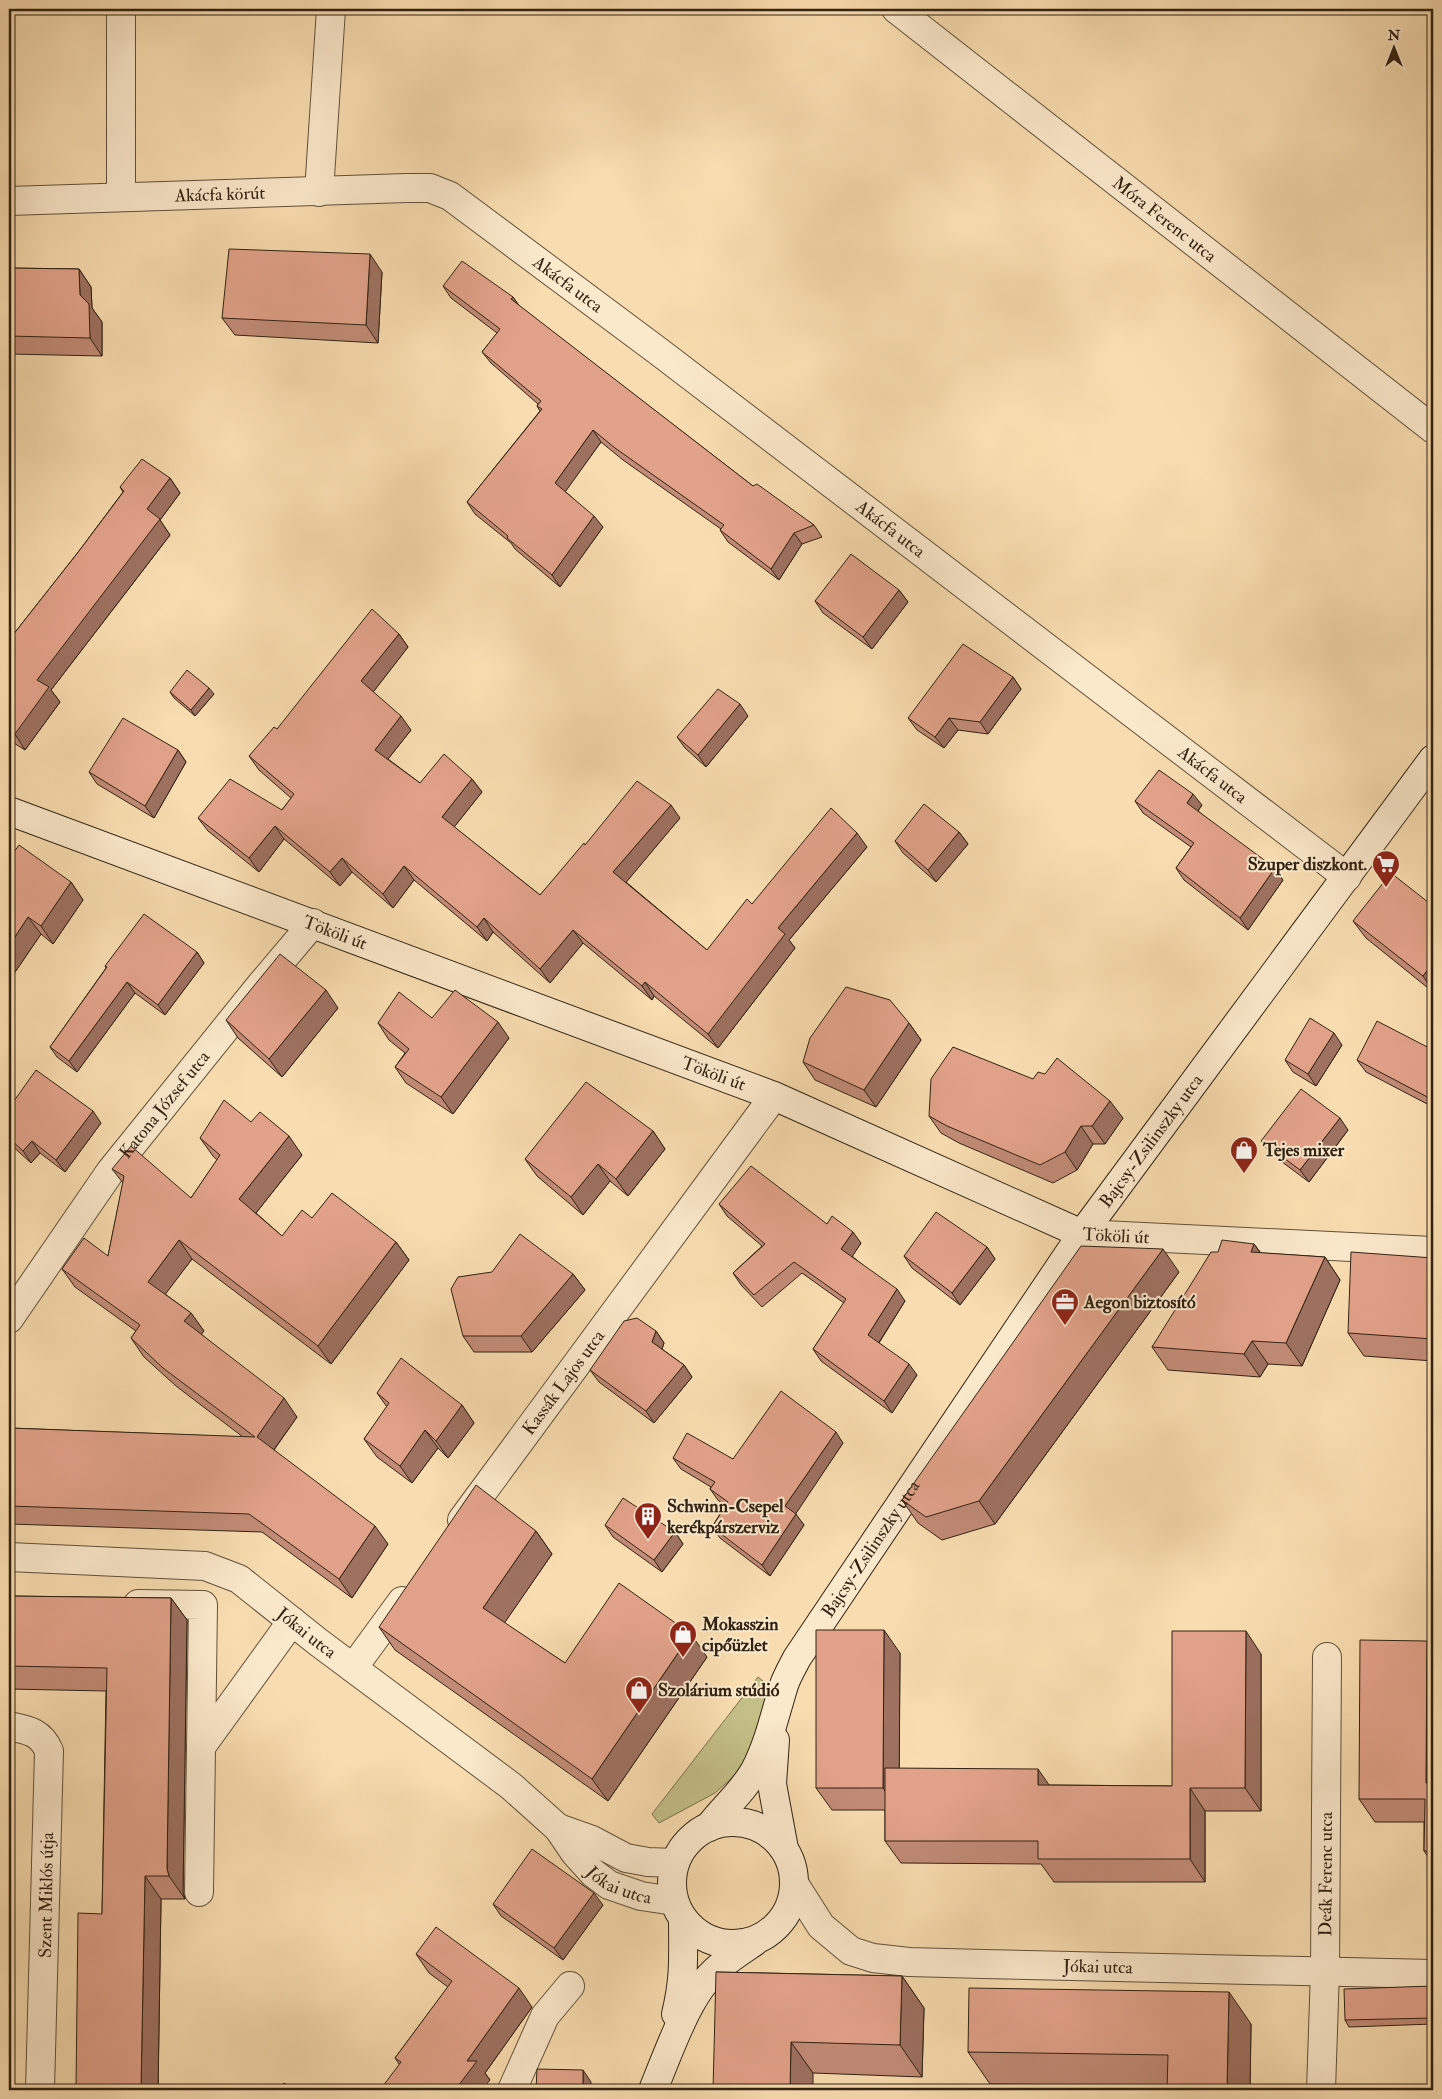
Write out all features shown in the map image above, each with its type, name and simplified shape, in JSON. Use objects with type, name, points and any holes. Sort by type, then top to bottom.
[{"type":"street","points":[[120,9],[121,196]]},
{"type":"street","points":[[319,192],[331,9]]},
{"type":"street","name":"Móra Ferenc utca","points":[[896,9],[1433,429]]},
{"type":"street","name":"Akácfa körút","points":[[9,201],[121,196],[430,188]]},
{"type":"street","name":"Akácfa utca","points":[[430,188],[450,196],[666,357],[1347,877]]},
{"type":"street","name":"Bajcsy-Zsilinszky utca","points":[[784,1849],[772,1784],[778,1711],[784,1684],[797,1658],[1082,1234],[1433,759]]},
{"type":"street","name":"Tököli út","points":[[9,811],[774,1096],[1082,1234],[1433,1251]]},
{"type":"street","name":"Katona József utca","points":[[9,1319],[110,1172],[313,923]]},
{"type":"street","name":"Kassák Lajos utca","points":[[447,1540],[774,1096]]},
{"type":"street","name":"Jókai utca","points":[[9,1557],[205,1566],[239,1578],[353,1668],[511,1786],[558,1828],[575,1853],[593,1873],[609,1886],[678,1910]]},
{"type":"street","points":[[353,1668],[418,1580]]},
{"type":"street","points":[[116,1604],[203,1605],[199,1892]]},
{"type":"street","points":[[201,1747],[292,1621]]},
{"type":"street","name":"Deák Ferenc utca","points":[[1321,2090],[1325,1971],[1327,1657]]},
{"type":"street","name":"Bajcsy-Zsilinszky utca","points":[[709,1827],[726,1805],[743,1790],[756,1768],[778,1711]]},
{"type":"street","name":"Szent Miklós útja","points":[[9,1726],[34,1732],[44,1739],[49,1751],[40,2090]]},
{"type":"street","points":[[653,2090],[666,2058],[701,1987],[724,1963],[772,1931],[784,1918],[792,1903],[795,1886],[792,1866],[784,1849],[770,1834],[751,1824],[730,1822],[709,1827],[694,1835],[683,1848],[675,1863],[671,1882],[678,1910],[685,1960],[683,1985],[666,2058]]},
{"type":"street","name":"Jókai utca","points":[[558,1828],[592,1840],[626,1858],[648,1862],[675,1863]]},
{"type":"street","name":"Jókai utca","points":[[795,1886],[821,1926],[851,1951],[872,1958],[984,1964],[1433,1974]]},
{"type":"street","points":[[678,1910],[697,1933],[716,1942],[737,1945],[757,1940]]},
{"type":"street","points":[[512,2090],[545,2016],[570,1986]]},
{"type":"shaded area","points":[[758,1677],[773,1689],[752,1749],[734,1776],[715,1793],[659,1823],[652,1814]]},
{"type":"building","points":[[229,249],[370,254],[366,325],[222,318]]},
{"type":"building","points":[[462,261],[513,297],[511,299],[753,486],[757,484],[814,525],[794,533],[771,569],[720,530],[724,525],[615,448],[593,430],[555,483],[594,516],[552,575],[467,502],[542,409],[537,406],[541,401],[482,352],[500,329],[443,286]]},
{"type":"building","points":[[9,268],[79,269],[80,295],[89,304],[90,338],[9,336]]},
{"type":"building","points":[[142,459],[170,478],[147,509],[160,519],[37,680],[49,687],[15,734],[9,731],[9,640],[124,491],[120,487]]},
{"type":"building","points":[[851,554],[899,590],[863,637],[815,601]]},
{"type":"building","points":[[372,609],[399,634],[361,681],[401,716],[375,750],[420,783],[444,754],[472,779],[442,817],[540,895],[584,843],[585,845],[637,781],[671,805],[613,872],[707,950],[747,899],[752,904],[831,808],[857,833],[778,928],[785,934],[708,1034],[645,982],[642,986],[573,930],[540,969],[484,918],[477,927],[404,866],[383,894],[342,858],[330,872],[275,826],[249,858],[198,818],[230,779],[282,810],[294,794],[249,756],[274,727],[277,729]]},
{"type":"building","points":[[963,644],[1013,677],[980,722],[949,718],[935,737],[908,718]]},
{"type":"building","points":[[187,670],[209,688],[191,710],[170,692]]},
{"type":"building","points":[[718,689],[740,704],[698,755],[677,737]]},
{"type":"building","points":[[123,718],[178,750],[145,806],[89,772]]},
{"type":"building","points":[[1159,770],[1193,794],[1187,803],[1275,868],[1240,918],[1176,868],[1194,843],[1135,801]]},
{"type":"building","points":[[924,804],[959,832],[928,870],[895,841]]},
{"type":"building","points":[[19,845],[71,882],[41,926],[28,917],[9,946],[9,859]]},
{"type":"building","points":[[1391,873],[1433,906],[1433,963],[1423,976],[1353,921]]},
{"type":"building","points":[[144,914],[197,952],[158,1005],[127,982],[69,1061],[50,1047],[107,967],[105,966]]},
{"type":"building","points":[[280,954],[326,990],[269,1059],[226,1020]]},
{"type":"building","points":[[846,987],[890,1000],[909,1023],[864,1090],[803,1062],[810,1038]]},
{"type":"building","points":[[455,990],[498,1022],[441,1097],[395,1067],[409,1049],[378,1023],[399,992],[432,1018]]},
{"type":"building","points":[[1310,1018],[1334,1033],[1308,1074],[1285,1060]]},
{"type":"building","points":[[1377,1021],[1433,1050],[1433,1100],[1357,1060]]},
{"type":"building","points":[[953,1047],[1033,1079],[1038,1072],[1045,1074],[1057,1058],[1110,1101],[1092,1126],[1081,1126],[1065,1152],[1040,1165],[947,1126],[929,1116],[931,1079]]},
{"type":"building","points":[[36,1070],[93,1111],[56,1160],[32,1141],[23,1151],[9,1138],[9,1108]]},
{"type":"building","points":[[586,1082],[653,1131],[616,1179],[598,1164],[571,1197],[525,1159]]},
{"type":"building","points":[[1301,1089],[1340,1118],[1300,1170],[1261,1141]]},
{"type":"building","points":[[224,1100],[251,1122],[260,1112],[289,1136],[239,1199],[282,1236],[302,1210],[312,1218],[332,1193],[396,1242],[318,1346],[179,1240],[148,1282],[191,1313],[184,1321],[284,1398],[257,1437],[375,1526],[339,1579],[249,1514],[9,1506],[9,1428],[255,1437],[163,1368],[131,1338],[140,1325],[62,1269],[84,1238],[108,1256],[124,1176],[112,1169],[131,1146],[191,1198],[220,1155],[200,1138]]},
{"type":"building","points":[[751,1166],[827,1224],[832,1216],[853,1232],[841,1249],[897,1289],[868,1335],[909,1364],[884,1401],[813,1349],[846,1299],[794,1262],[754,1295],[733,1273],[765,1244],[719,1204]]},
{"type":"building","points":[[936,1212],[987,1247],[952,1293],[904,1256]]},
{"type":"building","points":[[520,1234],[573,1274],[521,1336],[463,1336],[451,1289],[458,1277],[492,1272]]},
{"type":"building","points":[[1222,1240],[1254,1244],[1251,1252],[1325,1257],[1286,1343],[1252,1341],[1244,1354],[1152,1347],[1211,1252],[1218,1252]]},
{"type":"building","points":[[1081,1246],[1163,1249],[979,1501],[926,1517],[902,1500]]},
{"type":"building","points":[[1351,1252],[1433,1258],[1433,1339],[1348,1333]]},
{"type":"building","points":[[637,1318],[656,1331],[652,1342],[684,1365],[646,1411],[590,1370],[624,1321]]},
{"type":"building","points":[[401,1358],[462,1405],[436,1441],[425,1430],[400,1466],[364,1439],[389,1403],[377,1393]]},
{"type":"building","points":[[781,1391],[836,1432],[785,1506],[796,1514],[762,1565],[712,1527],[728,1502],[710,1489],[715,1482],[673,1458],[687,1433],[733,1459]]},
{"type":"building","points":[[476,1485],[536,1531],[483,1608],[565,1663],[619,1583],[691,1634],[592,1779],[379,1627]]},
{"type":"building","name":"Schwinn-Csepel kerékpárszerviz","points":[[623,1498],[675,1532],[654,1560],[605,1525]]},
{"type":"building","points":[[9,1596],[171,1598],[167,1869],[169,1876],[145,1876],[141,2090],[76,2090],[78,1913],[102,1914],[107,1668],[9,1666]]},
{"type":"building","points":[[816,1630],[884,1630],[883,1788],[816,1788]]},
{"type":"building","points":[[1172,1631],[1246,1631],[1245,1788],[1190,1788],[1190,1859],[1038,1859],[1038,1841],[885,1841],[885,1768],[1038,1769],[1038,1785],[1172,1786]]},
{"type":"building","points":[[1360,1640],[1427,1641],[1426,1783],[1433,1783],[1433,1851],[1424,1851],[1425,1799],[1359,1799]]},
{"type":"building","points":[[532,1849],[594,1893],[554,1948],[493,1904]]},
{"type":"building","points":[[436,1927],[519,1988],[467,2061],[477,2061],[455,2090],[380,2090],[401,2062],[395,2058],[452,1981],[416,1954]]},
{"type":"building","points":[[716,1972],[902,1976],[900,2045],[791,2042],[790,2090],[713,2090]]},
{"type":"building","points":[[1433,1986],[1433,2018],[1345,2020],[1344,1989]]},
{"type":"building","points":[[969,1988],[1229,1992],[1227,2090],[1167,2090],[1168,2055],[968,2052]]},
{"type":"building","points":[[537,2069],[583,2070],[583,2090],[536,2090]]},
{"type":"building","points":[[284,2083],[294,2090],[278,2090]]},
{"type":"place","name":"Szuper diszkont.","points":[[1386,888]]},
{"type":"place","name":"Tejes mixer","points":[[1244,1174]]},
{"type":"place","name":"Aegon biztosító","points":[[1065,1326]]},
{"type":"place","name":"Schwinn-Csepel kerékpárszerviz","points":[[648,1540]]},
{"type":"place","name":"Mokasszin cipőüzlet","points":[[683,1658]]},
{"type":"place","name":"Szolárium stúdió","points":[[639,1714]]}]
